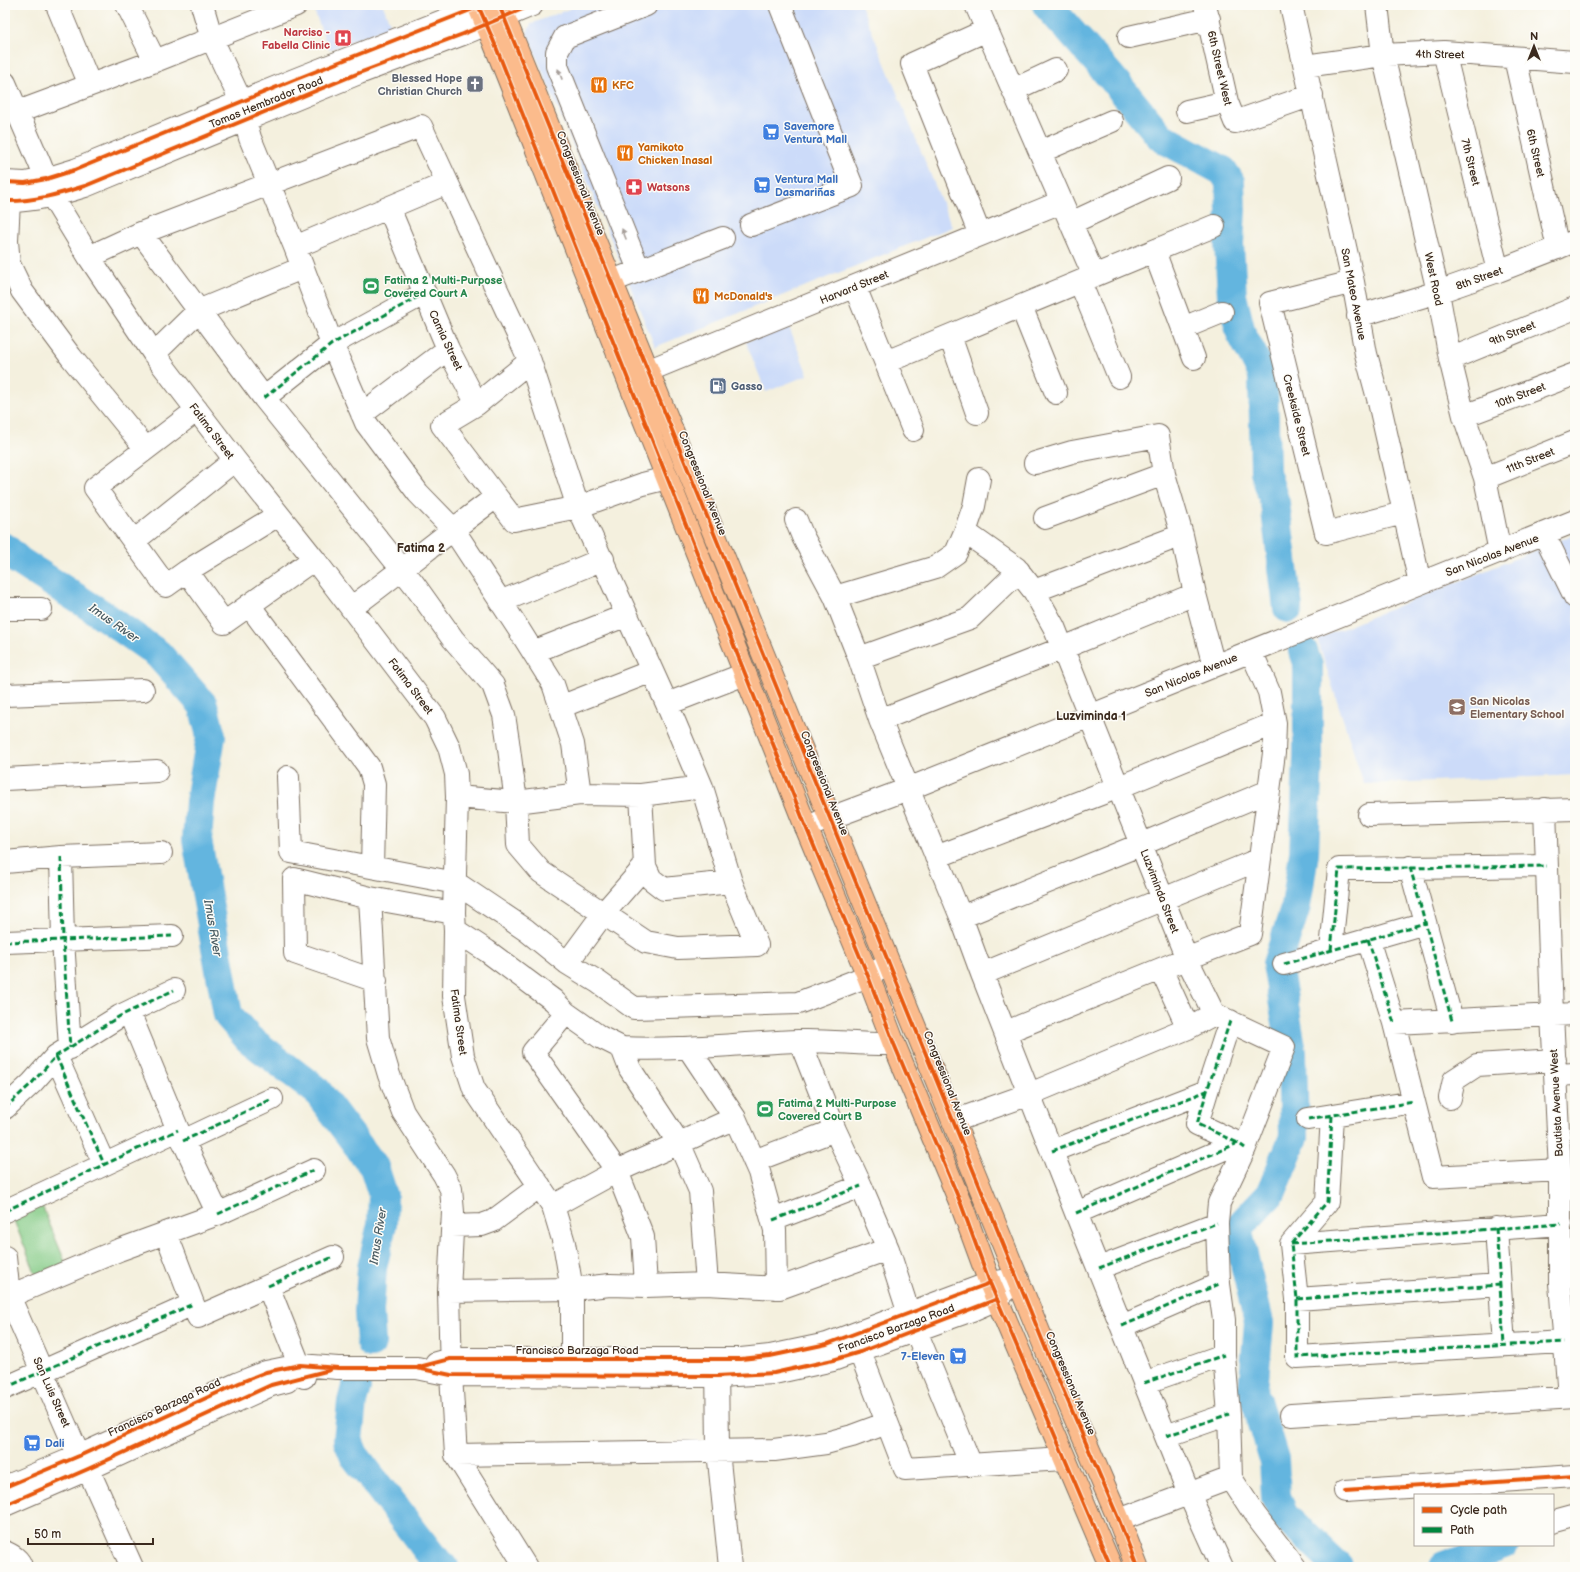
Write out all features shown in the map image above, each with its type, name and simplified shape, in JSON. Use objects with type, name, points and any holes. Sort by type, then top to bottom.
[{"type":"main road","name":"Congressional Avenue","points":[[488,11],[601,285],[647,371],[1018,1279],[1119,1520],[1135,1564]]},
{"type":"main road","name":"Congressional Avenue","points":[[601,285],[627,380],[806,828],[961,1204],[993,1291],[1110,1567]]},
{"type":"street","points":[[57,5],[90,85]]},
{"type":"street","points":[[127,5],[155,61]]},
{"type":"street","points":[[202,5],[212,39],[232,82],[269,184],[332,344],[366,424],[418,493],[453,529],[553,684],[573,744],[580,794]]},
{"type":"street","points":[[18,112],[155,61],[296,5]]},
{"type":"street","name":"Tomas Hembrador Road","points":[[6,195],[24,201],[49,188],[85,186],[242,112],[488,11],[532,5]]},
{"type":"street","points":[[639,270],[557,66],[557,52],[565,37],[646,5]]},
{"type":"street","points":[[751,225],[852,186],[780,5]]},
{"type":"street","points":[[976,5],[1071,223],[1087,279],[1119,377]]},
{"type":"street","name":"San Mateo Avenue","points":[[1291,5],[1353,282],[1358,316],[1420,583]]},
{"type":"street","name":"West Road","points":[[1377,5],[1383,54],[1438,292],[1450,359],[1464,416],[1484,478],[1500,552]]},
{"type":"street","points":[[1129,37],[1207,12]]},
{"type":"street","name":"6th Street West","points":[[1207,12],[1227,102],[1235,122],[1312,95]]},
{"type":"street","points":[[980,235],[912,64],[987,30]]},
{"type":"street","name":"4th Street","points":[[1305,66],[1383,54],[1444,52],[1575,62]]},
{"type":"street","name":"7th Street","points":[[1444,52],[1498,271]]},
{"type":"street","name":"6th Street","points":[[1516,58],[1566,244]]},
{"type":"street","points":[[1013,90],[1056,70]]},
{"type":"street","name":"Fatima Street","points":[[5,83],[49,188],[89,257],[154,354],[235,460],[314,559],[435,718],[449,747],[456,774],[457,797],[454,996],[463,1056],[474,1089],[553,1206],[564,1243],[572,1289],[572,1368]]},
{"type":"street","points":[[1187,111],[1227,102]]},
{"type":"street","points":[[1040,152],[1112,121]]},
{"type":"street","points":[[89,257],[141,233],[421,126],[530,361],[578,507],[603,559],[667,704],[702,788],[731,882],[757,945],[678,948],[646,942],[541,872],[518,845],[516,802],[504,715],[493,685],[453,639],[402,571],[264,398],[141,233]]},
{"type":"street","points":[[1071,223],[1168,178]]},
{"type":"street","points":[[295,247],[447,183]]},
{"type":"street","points":[[6,195],[9,264],[22,291],[71,357],[146,449]]},
{"type":"street","name":"Harvard Street","points":[[627,380],[1061,202]]},
{"type":"street","name":"Camia Street","points":[[389,208],[448,349],[477,404]]},
{"type":"street","points":[[886,362],[1214,226]]},
{"type":"street","points":[[601,285],[723,238]]},
{"type":"street","name":"8th Street","points":[[1358,316],[1438,292],[1498,271],[1566,244]]},
{"type":"street","points":[[1154,251],[1194,358]]},
{"type":"street","points":[[154,354],[198,310],[302,268]]},
{"type":"street","name":"Creekside Street","points":[[1353,282],[1270,303],[1326,533],[1404,513]]},
{"type":"street","points":[[855,286],[913,430]]},
{"type":"street","points":[[264,398],[332,344],[425,293]]},
{"type":"street","points":[[1021,306],[1056,393]]},
{"type":"street","name":"9th Street","points":[[1450,359],[1575,308]]},
{"type":"street","points":[[1183,328],[1222,312]]},
{"type":"street","points":[[950,336],[977,413]]},
{"type":"street","points":[[362,414],[448,349]]},
{"type":"street","points":[[530,361],[477,404],[442,425],[514,520],[578,507],[643,484],[667,478]]},
{"type":"street","name":"10th Street","points":[[1464,416],[1575,374]]},
{"type":"street","points":[[197,410],[95,488],[166,586],[187,571],[278,515]]},
{"type":"street","points":[[1035,463],[1072,452],[1158,436],[1164,474],[1182,535],[1195,594],[1214,666]]},
{"type":"street","name":"11th Street","points":[[1484,478],[1575,442]]},
{"type":"street","points":[[134,541],[235,460]]},
{"type":"street","points":[[1045,518],[1164,474]]},
{"type":"street","points":[[835,597],[936,566],[956,553],[974,506],[979,479]]},
{"type":"street","points":[[351,608],[402,571],[453,529],[496,497]]},
{"type":"street","points":[[796,520],[803,537],[835,597],[859,658],[880,720],[961,917],[1076,1213],[1189,1494],[1222,1567]]},
{"type":"street","name":"San Nicolas Avenue","points":[[806,828],[908,789],[1575,521]]},
{"type":"street","name":"Luzviminda Street","points":[[965,532],[1019,571],[1034,591],[1054,627],[1164,898],[1187,959],[1222,1018]]},
{"type":"street","points":[[1544,534],[1575,597]]},
{"type":"street","points":[[1034,591],[1182,535]]},
{"type":"street","points":[[187,571],[224,623],[314,559]]},
{"type":"street","points":[[500,602],[603,559]]},
{"type":"street","points":[[859,658],[970,618],[1019,571]]},
{"type":"street","points":[[880,720],[1195,594]]},
{"type":"street","points":[[249,605],[370,767],[374,784],[372,867]]},
{"type":"street","points":[[5,609],[42,609]]},
{"type":"street","points":[[533,652],[627,615]]},
{"type":"street","points":[[1006,1032],[1250,934],[1274,753],[1275,723],[1269,692],[1251,651]]},
{"type":"street","points":[[560,707],[652,671]]},
{"type":"street","points":[[667,704],[745,674]]},
{"type":"street","points":[[5,695],[143,690]]},
{"type":"street","points":[[936,857],[1119,787],[1275,723]]},
{"type":"street","points":[[5,779],[157,771]]},
{"type":"street","points":[[288,777],[291,852],[456,883],[526,930],[567,963],[598,982],[634,1008],[798,1003],[868,976],[889,964]]},
{"type":"street","points":[[457,797],[516,802],[580,794],[641,795],[702,788]]},
{"type":"street","points":[[961,917],[1269,791]]},
{"type":"street","points":[[641,795],[645,866],[651,879],[664,888],[731,882]]},
{"type":"street","points":[[1369,814],[1575,808]]},
{"type":"street","name":"Bautista Avenue West","points":[[1545,809],[1552,1015],[1562,1070],[1560,1170],[1561,1224],[1568,1310],[1564,1342],[1572,1397]]},
{"type":"street","points":[[5,862],[61,857],[161,853]]},
{"type":"street","points":[[61,857],[63,1052],[104,1164]]},
{"type":"street","points":[[982,974],[1260,859]]},
{"type":"street","points":[[567,963],[604,914],[645,866]]},
{"type":"street","points":[[1330,950],[1339,869],[1546,866]]},
{"type":"street","points":[[1410,867],[1452,1020]]},
{"type":"street","points":[[376,981],[295,953],[294,879],[370,898],[455,922],[487,951],[541,991],[566,1013],[600,1036],[622,1048],[646,1050],[689,1049],[800,1041],[894,1044]]},
{"type":"street","points":[[370,898],[376,981],[378,1038],[389,1075],[403,1112],[444,1175],[451,1189],[453,1212],[449,1291],[450,1367],[456,1455],[526,1567]]},
{"type":"street","points":[[1284,964],[1425,923]]},
{"type":"street","points":[[5,942],[172,936]]},
{"type":"street","points":[[1368,939],[1394,1023],[1433,1177],[1560,1170]]},
{"type":"street","points":[[1161,969],[1188,1028]]},
{"type":"street","points":[[5,1108],[32,1084],[63,1052],[129,1012],[174,990]]},
{"type":"street","points":[[129,1012],[181,1136],[218,1214]]},
{"type":"street","points":[[566,1013],[533,1052],[618,1171],[643,1237],[646,1286]]},
{"type":"street","points":[[1394,1023],[1575,1014]]},
{"type":"street","points":[[1222,1018],[1207,1091],[1198,1124],[1241,1145]]},
{"type":"street","points":[[954,1121],[1030,1094],[1188,1028],[1222,1018],[1284,1047],[1241,1145],[1219,1203],[1217,1223],[1219,1284],[1224,1320],[1224,1355],[1229,1414],[1231,1478],[1255,1515],[1295,1567]]},
{"type":"street","points":[[800,1041],[835,1130],[888,1250],[912,1322],[971,1465]]},
{"type":"street","points":[[622,1048],[630,1069],[679,1143],[700,1191],[707,1284]]},
{"type":"street","points":[[689,1049],[735,1118],[759,1172],[775,1230],[776,1288]]},
{"type":"street","points":[[1450,1098],[1454,1080],[1477,1065],[1562,1070]]},
{"type":"street","points":[[1052,1151],[1207,1091]]},
{"type":"street","points":[[5,1211],[104,1164],[181,1136],[272,1099]]},
{"type":"street","points":[[1308,1119],[1414,1102]]},
{"type":"street","points":[[1332,1116],[1327,1202],[1292,1244],[1297,1299],[1297,1357],[1564,1342]]},
{"type":"street","points":[[553,1206],[618,1171],[735,1118]]},
{"type":"street","points":[[754,1161],[835,1130]]},
{"type":"street","points":[[1076,1213],[1241,1145]]},
{"type":"street","points":[[7,1297],[119,1250],[218,1214],[314,1170]]},
{"type":"street","points":[[452,1226],[482,1225],[492,1221],[540,1186]]},
{"type":"street","points":[[773,1220],[861,1186]]},
{"type":"street","points":[[1099,1268],[1217,1223]]},
{"type":"street","points":[[1292,1244],[1561,1224]]},
{"type":"street","points":[[1496,1228],[1504,1345]]},
{"type":"street","points":[[166,1233],[198,1317],[333,1257]]},
{"type":"street","points":[[449,1291],[572,1289],[610,1284],[646,1286],[707,1284],[780,1288],[888,1250]]},
{"type":"street","name":"San Luis Street","points":[[5,1257],[7,1297],[132,1567]]},
{"type":"street","name":"Francisco Barzaga Road","points":[[717,1368],[740,1359],[770,1356],[828,1344],[912,1322],[993,1291],[1018,1279]]},
{"type":"street","points":[[1122,1326],[1219,1284]]},
{"type":"street","points":[[1297,1299],[1500,1285]]},
{"type":"street","points":[[268,1286],[302,1371]]},
{"type":"street","points":[[5,1388],[192,1304]]},
{"type":"street","name":"Francisco Barzaga Road","points":[[5,1505],[84,1462],[239,1383],[266,1372],[337,1368],[450,1367],[717,1368],[774,1373],[833,1360],[860,1352],[912,1322]]},
{"type":"street","points":[[860,1352],[905,1469],[1064,1459]]},
{"type":"street","points":[[1144,1383],[1224,1355]]},
{"type":"street","points":[[717,1368],[718,1450],[730,1567]]},
{"type":"street","points":[[1292,1415],[1572,1397]]},
{"type":"street","points":[[1166,1436],[1229,1414]]},
{"type":"street","points":[[456,1455],[774,1450],[807,1446],[852,1436],[887,1423]]},
{"type":"street","name":"Francisco Barzaga Road","points":[[5,1487],[84,1462]]},
{"type":"street","points":[[1344,1491],[1575,1476]]},
{"type":"street","points":[[1119,1520],[1231,1478]]},
{"type":"street","points":[[1554,1522],[1575,1516]]},
{"type":"street","points":[[5,1552],[15,1557],[21,1564],[21,1567]]},
{"type":"street","points":[[1110,1567],[1135,1564]]},
{"type":"shaded area","name":"Narciso - Fabella Clinic","points":[[312,5],[383,5],[391,26],[329,50]]},
{"type":"shaded area","name":"Ventura Mall Dasmariñas","points":[[579,5],[861,5],[952,227],[655,347],[527,33],[531,24]]},
{"type":"shaded area","points":[[788,325],[808,375],[766,392],[746,342]]},
{"type":"shaded area","name":"San Nicolas Elementary School","points":[[1575,533],[1575,775],[1364,784],[1317,639]]},
{"type":"green space","points":[[41,1203],[66,1264],[37,1277],[12,1216]]},
{"type":"waterway","points":[[1047,5],[1111,77],[1161,137],[1223,171],[1230,182],[1231,211],[1229,243],[1232,296],[1241,333],[1263,374],[1265,472],[1275,503],[1288,608]]},
{"type":"waterway","name":"Imus River","points":[[5,548],[19,561],[100,613],[158,654],[203,705],[211,736],[200,802],[197,840],[228,1015],[249,1039],[317,1091],[374,1167],[383,1195],[382,1224],[372,1268],[369,1311],[371,1343]]},
{"type":"waterway","points":[[1303,651],[1308,666],[1308,758],[1304,853],[1296,906],[1277,964],[1292,1053],[1294,1137],[1271,1193],[1237,1229],[1259,1323],[1253,1391],[1274,1459],[1276,1498],[1284,1515],[1338,1567]]},
{"type":"waterway","name":"Imus River","points":[[356,1387],[352,1402],[348,1440],[354,1455],[432,1556],[444,1567]]},
{"type":"waterway","points":[[1444,1567],[1501,1546]]},
{"type":"marked path","points":[[264,398],[332,344],[425,293]]},
{"type":"marked path","points":[[61,857],[63,940],[70,1048]]},
{"type":"marked path","points":[[1331,950],[1339,869],[1546,866]]},
{"type":"marked path","points":[[1410,867],[1452,1021]]},
{"type":"marked path","points":[[1284,964],[1425,923]]},
{"type":"marked path","points":[[5,942],[172,936]]},
{"type":"marked path","points":[[1368,939],[1394,1023]]},
{"type":"marked path","points":[[5,1108],[32,1083],[56,1056],[120,1016],[174,990]]},
{"type":"marked path","points":[[1052,1151],[1207,1091],[1230,1021]]},
{"type":"marked path","points":[[56,1056],[104,1164]]},
{"type":"marked path","points":[[1207,1091],[1197,1124],[1238,1143]]},
{"type":"marked path","points":[[183,1141],[272,1099]]},
{"type":"marked path","points":[[1308,1119],[1414,1102]]},
{"type":"marked path","points":[[1332,1116],[1327,1202],[1291,1244],[1297,1299],[1297,1357],[1564,1342]]},
{"type":"marked path","points":[[5,1211],[178,1130]]},
{"type":"marked path","points":[[1076,1213],[1238,1143],[1245,1148]]},
{"type":"marked path","points":[[218,1214],[314,1170]]},
{"type":"marked path","points":[[773,1220],[861,1186]]},
{"type":"marked path","points":[[1099,1268],[1217,1223]]},
{"type":"marked path","points":[[1291,1244],[1561,1224]]},
{"type":"marked path","points":[[1496,1228],[1504,1345]]},
{"type":"marked path","points":[[268,1286],[333,1257]]},
{"type":"marked path","points":[[1122,1326],[1219,1284]]},
{"type":"marked path","points":[[1297,1299],[1500,1285]]},
{"type":"marked path","points":[[5,1388],[193,1304]]},
{"type":"marked path","points":[[1144,1383],[1224,1355]]},
{"type":"marked path","points":[[1166,1436],[1229,1414]]},
{"type":"cycle path","points":[[478,5],[806,827],[961,1204],[990,1283],[1111,1567]]},
{"type":"cycle path","points":[[5,182],[25,183],[46,179],[75,170],[294,80],[483,5]]},
{"type":"cycle path","points":[[499,5],[1052,1364],[1119,1520],[1137,1567]]},
{"type":"cycle path","points":[[5,201],[36,199],[56,195],[85,186],[359,73],[463,34],[532,5]]},
{"type":"cycle path","points":[[419,1367],[450,1359],[741,1359],[770,1356],[827,1344],[990,1283]]},
{"type":"cycle path","points":[[5,1487],[79,1456],[239,1383],[266,1372],[300,1365],[338,1368],[417,1368],[451,1375],[717,1376],[774,1373],[833,1360],[860,1352],[997,1299]]},
{"type":"cycle path","points":[[5,1505],[88,1469],[271,1385],[330,1370]]},
{"type":"cycle path","points":[[1345,1491],[1575,1476]]},
{"type":"place","name":"Narciso - Fabella Clinic","points":[[343,38]]},
{"type":"place","name":"Blessed Hope Christian Church","points":[[475,84]]},
{"type":"place","name":"KFC","points":[[599,85]]},
{"type":"place","name":"Savemore Ventura Mall","points":[[771,132]]},
{"type":"place","name":"Yamikoto Chicken Inasal","points":[[625,153]]},
{"type":"place","name":"Ventura Mall Dasmariñas","points":[[762,185]]},
{"type":"place","name":"Watsons","points":[[634,187]]},
{"type":"place","name":"Fatima 2 Multi-Purpose Covered Court A","points":[[371,286]]},
{"type":"place","name":"McDonald's","points":[[701,296]]},
{"type":"place","name":"Gasso","points":[[718,386]]},
{"type":"place","name":"San Nicolas Elementary School","points":[[1457,707]]},
{"type":"place","name":"Fatima 2 Multi-Purpose Covered Court B","points":[[765,1109]]},
{"type":"place","name":"7-Eleven","points":[[958,1356]]},
{"type":"place","name":"Dali","points":[[32,1443]]},
{"type":"district","name":"Fatima 2","points":[[421,548]]},
{"type":"district","name":"Luzviminda 1","points":[[1091,716]]}]
